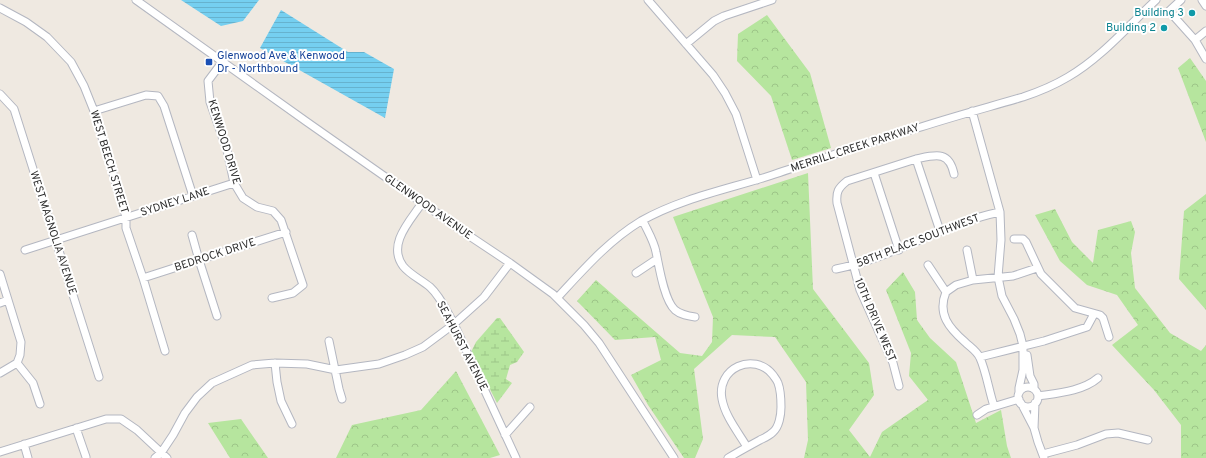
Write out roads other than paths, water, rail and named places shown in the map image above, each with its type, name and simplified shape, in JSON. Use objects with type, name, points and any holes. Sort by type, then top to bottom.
[{"type":"street","name":"GLENWOOD AVENUE","points":[[136,0],[422,203],[510,263],[557,298],[584,325],[599,343],[674,458]]},
{"type":"street","points":[[648,0],[713,75],[725,93],[736,114],[757,180]]},
{"type":"street","points":[[686,44],[714,21],[724,16],[772,0]]},
{"type":"street","name":"MERRILL CREEK PARKWAY","points":[[557,298],[589,264],[614,241],[643,221],[665,209],[692,199],[757,180],[920,127],[972,111],[1023,98],[1068,77],[1101,52],[1156,0]]},
{"type":"street","points":[[1180,0],[1168,11],[1195,40],[1206,59]]},
{"type":"street","points":[[1202,0],[1206,6]]},
{"type":"street","name":"WEST BEECH STREET","points":[[0,8],[26,22],[47,38],[71,62],[84,86],[94,111],[126,218],[126,228],[165,351]]},
{"type":"street","points":[[1195,40],[1206,32]]},
{"type":"street","name":"KENWOOD DRIVE","points":[[223,61],[208,81],[210,102],[227,150],[234,183],[243,198],[258,208],[273,211],[281,220],[303,285],[293,293],[272,298]]},
{"type":"street","name":"WEST MAGNOLIA AVENUE","points":[[0,94],[14,108],[99,377]]},
{"type":"street","points":[[94,111],[146,95],[158,96],[164,106],[193,196]]},
{"type":"street","points":[[972,111],[1000,212],[998,277],[1002,296],[1014,319],[1023,346],[1023,370],[1019,388],[1020,398],[1034,428],[1044,456],[1106,434],[1118,433],[1148,440]]},
{"type":"street","points":[[899,250],[874,173],[916,159],[939,155],[945,157],[950,162],[954,174]]},
{"type":"street","points":[[916,159],[940,231]]},
{"type":"street","name":"10TH DRIVE WEST","points":[[874,173],[847,181],[841,186],[836,194],[837,203],[860,290],[893,363],[899,386]]},
{"type":"street","name":"SYDNEY LANE","points":[[24,250],[234,183]]},
{"type":"street","name":"SEAHURST AVENUE","points":[[422,203],[405,228],[397,244],[398,254],[404,266],[416,278],[430,287],[435,293],[454,324],[516,458]]},
{"type":"street","name":"58TH PLACE SOUTHWEST","points":[[836,269],[853,266],[899,250],[940,231],[980,216],[1000,212]]},
{"type":"street","points":[[643,221],[656,250],[661,276],[670,303],[683,315],[695,317]]},
{"type":"street","name":"BEDROCK DRIVE","points":[[143,278],[286,232]]},
{"type":"street","points":[[192,235],[217,316]]},
{"type":"street","points":[[1014,239],[1022,239],[1026,242],[1041,274],[1069,303],[1075,308],[1103,318],[1109,337]]},
{"type":"street","points":[[967,250],[973,280]]},
{"type":"street","points":[[636,273],[657,259]]},
{"type":"street","points":[[155,458],[161,453],[197,397],[212,383],[252,365],[275,363],[307,364],[336,370],[379,364],[405,355],[422,347],[454,324],[484,297],[510,263]]},
{"type":"street","points":[[928,265],[946,292]]},
{"type":"street","points":[[994,406],[980,358],[974,350],[955,333],[948,323],[942,309],[943,301],[946,292],[956,285],[973,280],[1013,276],[1037,268]]},
{"type":"street","points":[[0,274],[21,342],[20,355],[17,364],[0,373]]},
{"type":"street","points":[[0,303],[8,300]]},
{"type":"street","points":[[980,358],[1087,328],[1094,314]]},
{"type":"street","points":[[329,341],[342,399]]},
{"type":"street","points":[[1023,346],[1027,352],[1030,376],[1034,384],[1037,400],[1034,428]]},
{"type":"street","points":[[275,363],[281,400],[292,424]]},
{"type":"street","points":[[728,458],[774,432],[779,421],[781,412],[778,382],[770,371],[754,363],[738,366],[724,378],[722,387],[724,406],[747,447]]},
{"type":"street","points":[[17,364],[33,383],[40,404]]},
{"type":"street","points":[[1020,398],[1027,406],[1037,400],[1092,384],[1098,378]]},
{"type":"street","points":[[977,415],[986,408],[1020,398],[1026,388],[1034,389]]},
{"type":"street","points":[[505,435],[530,407]]},
{"type":"street","points":[[0,452],[106,419],[121,419],[137,430],[167,458]]},
{"type":"street","points":[[76,428],[86,457]]},
{"type":"street","points":[[24,444],[28,458]]},
{"type":"water","points":[[181,0],[259,0],[243,21],[221,26]]},
{"type":"water","points":[[281,10],[348,52],[364,52],[394,69],[385,118],[260,48]]},
{"type":"place","name":"Building 3","points":[[1192,13]]},
{"type":"place","name":"Building 2","points":[[1164,28]]},
{"type":"place","name":"Glenwood Ave & Kenwood Dr - Northbound","points":[[209,62]]}]
